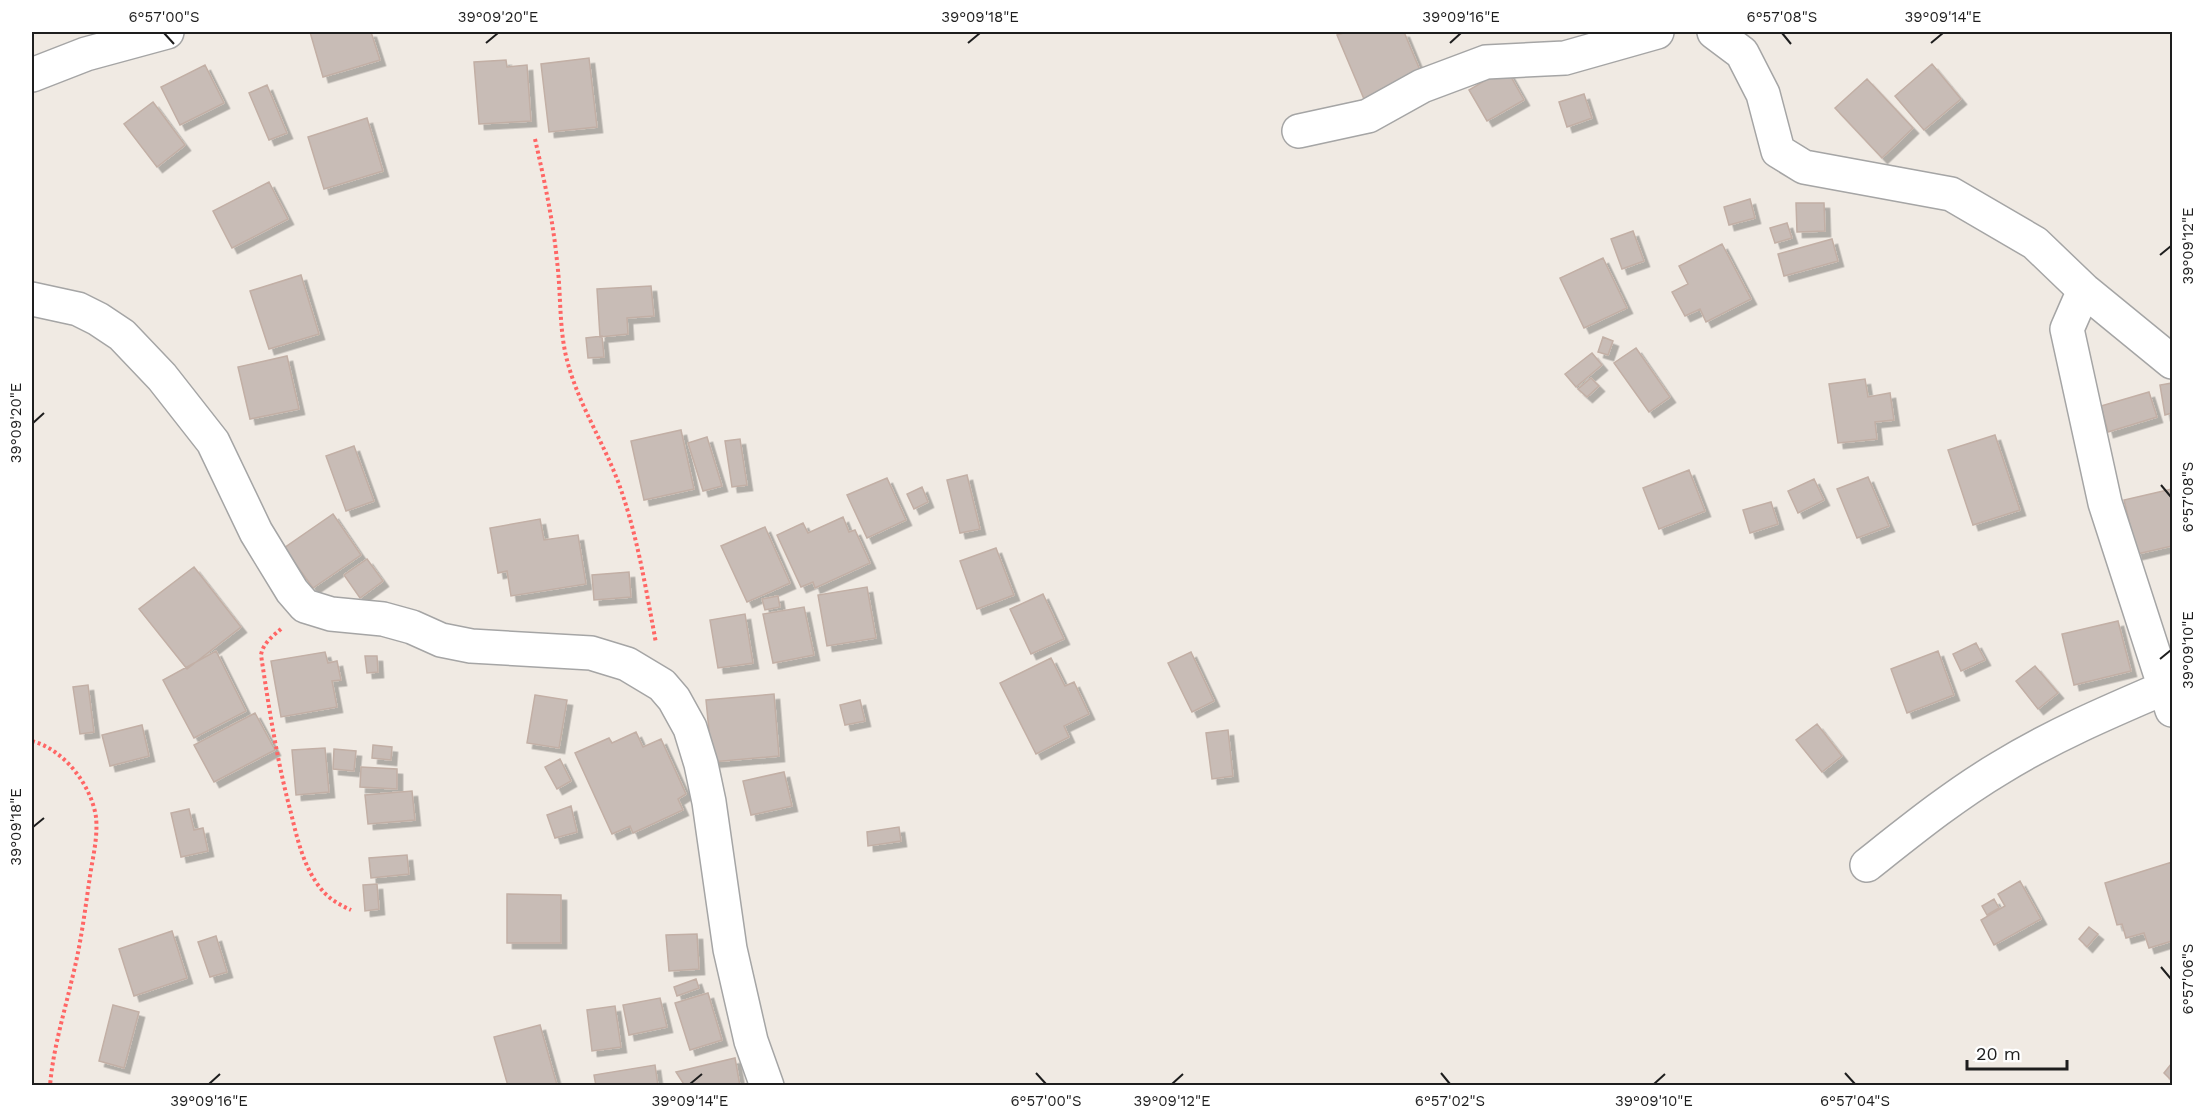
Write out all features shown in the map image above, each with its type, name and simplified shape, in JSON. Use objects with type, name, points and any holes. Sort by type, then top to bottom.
[{"type":"street","points":[[32,75],[86,54],[166,32]]},
{"type":"street","points":[[1299,130],[1368,116],[1422,86],[1486,62],[1565,58],[1657,32]]},
{"type":"street","points":[[1714,32],[1742,53],[1763,94],[1778,151],[1804,167],[1951,194],[2035,243],[2084,290],[2172,362]]},
{"type":"street","points":[[1867,865],[1938,809],[2000,768],[2087,722],[2168,699],[2105,503],[2067,329],[2084,290]]},
{"type":"street","points":[[32,299],[78,309],[98,319],[122,335],[162,377],[213,442],[256,532],[292,591],[305,606],[331,614],[383,619],[412,627],[441,640],[471,646],[591,653],[627,664],[662,685],[674,699],[690,728],[701,764],[709,802],[730,950],[751,1041],[767,1086]]},
{"type":"path","points":[[535,139],[555,241],[565,354],[573,383],[608,456],[643,565],[662,685]]},
{"type":"path","points":[[305,606],[272,636],[262,649],[263,666],[279,764],[302,854],[310,873],[326,895],[351,910]]},
{"type":"path","points":[[32,741],[47,746],[81,779],[96,816],[96,839],[82,932],[50,1086]]},
{"type":"building","points":[[310,32],[371,32],[380,60],[323,77]]},
{"type":"building","points":[[1347,32],[1404,32],[1422,75],[1364,99],[1337,35]]},
{"type":"building","points":[[589,58],[597,127],[549,132],[541,64]]},
{"type":"building","points":[[506,60],[507,67],[527,65],[531,121],[479,124],[474,62]]},
{"type":"building","points":[[1932,64],[1961,99],[1924,130],[1895,96]]},
{"type":"building","points":[[205,65],[224,103],[180,125],[161,87]]},
{"type":"building","points":[[1506,68],[1524,100],[1487,121],[1469,90]]},
{"type":"building","points":[[1867,79],[1913,128],[1882,158],[1835,108]]},
{"type":"building","points":[[267,85],[287,133],[269,140],[249,93]]},
{"type":"building","points":[[1584,94],[1592,118],[1567,127],[1559,102]]},
{"type":"building","points":[[153,102],[185,145],[157,167],[124,124]]},
{"type":"building","points":[[367,118],[383,171],[324,189],[308,137]]},
{"type":"building","points":[[269,182],[288,219],[232,248],[213,211]]},
{"type":"building","points":[[1750,199],[1755,218],[1729,225],[1724,207]]},
{"type":"building","points":[[1796,203],[1824,203],[1825,231],[1797,232]]},
{"type":"building","points":[[1787,223],[1792,238],[1775,243],[1770,228]]},
{"type":"building","points":[[1633,231],[1644,261],[1622,269],[1611,239]]},
{"type":"building","points":[[1832,239],[1838,261],[1784,276],[1778,254]]},
{"type":"building","points":[[1722,244],[1751,299],[1706,322],[1700,309],[1685,316],[1672,292],[1688,284],[1679,266]]},
{"type":"building","points":[[1603,258],[1627,308],[1584,328],[1560,278]]},
{"type":"building","points":[[301,275],[319,334],[269,349],[250,291]]},
{"type":"building","points":[[651,286],[654,316],[627,318],[628,334],[600,337],[597,289]]},
{"type":"building","points":[[602,336],[604,357],[588,358],[586,338]]},
{"type":"building","points":[[1603,337],[1613,341],[1608,355],[1598,352]]},
{"type":"building","points":[[1636,348],[1670,397],[1649,412],[1614,363]]},
{"type":"building","points":[[1592,353],[1602,365],[1576,387],[1565,374]]},
{"type":"building","points":[[287,356],[299,409],[250,419],[238,367]]},
{"type":"building","points":[[1591,378],[1599,386],[1587,397],[1578,389]]},
{"type":"building","points":[[1865,379],[1868,397],[1890,393],[1894,420],[1875,422],[1877,439],[1838,443],[1829,384]]},
{"type":"building","points":[[2172,383],[2172,413],[2165,415],[2160,385]]},
{"type":"building","points":[[2149,392],[2157,417],[2108,432],[2101,406]]},
{"type":"building","points":[[681,430],[694,489],[644,500],[631,441]]},
{"type":"building","points":[[1995,435],[2020,510],[1973,525],[1948,450]]},
{"type":"building","points":[[707,437],[722,486],[703,491],[688,443]]},
{"type":"building","points":[[740,439],[747,485],[732,487],[725,441]]},
{"type":"building","points":[[354,446],[374,501],[346,511],[326,456]]},
{"type":"building","points":[[1689,470],[1705,511],[1659,529],[1643,488]]},
{"type":"building","points":[[967,475],[980,529],[960,533],[947,480]]},
{"type":"building","points":[[1868,477],[1889,526],[1857,538],[1837,489]]},
{"type":"building","points":[[887,478],[906,520],[867,538],[847,495]]},
{"type":"building","points":[[1814,479],[1824,500],[1798,513],[1788,491]]},
{"type":"building","points":[[922,487],[928,502],[914,509],[907,494]]},
{"type":"building","points":[[2172,489],[2172,546],[2137,554],[2124,500]]},
{"type":"building","points":[[1771,502],[1778,524],[1750,533],[1743,510]]},
{"type":"building","points":[[333,514],[361,555],[313,588],[284,548]]},
{"type":"building","points":[[843,517],[849,532],[855,530],[870,563],[815,588],[813,582],[801,587],[777,535],[803,523],[808,533]]},
{"type":"building","points":[[540,519],[544,540],[578,535],[586,584],[511,596],[507,571],[498,573],[490,528]]},
{"type":"building","points":[[765,527],[790,583],[747,602],[721,546]]},
{"type":"building","points":[[996,548],[1014,595],[977,609],[960,561]]},
{"type":"building","points":[[367,559],[383,581],[360,598],[344,575]]},
{"type":"building","points":[[194,567],[241,627],[187,669],[139,609]]},
{"type":"building","points":[[629,572],[631,597],[594,600],[592,575]]},
{"type":"building","points":[[867,587],[876,638],[827,646],[818,595]]},
{"type":"building","points":[[1043,594],[1064,639],[1031,654],[1010,609]]},
{"type":"building","points":[[778,596],[780,607],[765,610],[762,599]]},
{"type":"building","points":[[804,607],[814,655],[773,663],[763,614]]},
{"type":"building","points":[[745,614],[753,663],[718,668],[710,620]]},
{"type":"building","points":[[2118,621],[2131,671],[2074,685],[2062,634]]},
{"type":"building","points":[[1976,643],[1985,660],[1961,671],[1953,654]]},
{"type":"building","points":[[216,651],[246,711],[194,738],[163,680]]},
{"type":"building","points":[[1938,651],[1954,695],[1907,713],[1891,669]]},
{"type":"building","points":[[325,652],[328,663],[337,661],[341,680],[332,681],[337,707],[281,717],[271,661]]},
{"type":"building","points":[[1191,652],[1214,701],[1192,712],[1168,663]]},
{"type":"building","points":[[365,656],[377,656],[378,672],[367,673]]},
{"type":"building","points":[[1051,658],[1065,686],[1074,682],[1089,714],[1064,726],[1069,737],[1036,754],[1000,683]]},
{"type":"building","points":[[2035,666],[2058,693],[2038,709],[2016,681]]},
{"type":"building","points":[[88,685],[94,732],[80,734],[73,687]]},
{"type":"building","points":[[774,694],[779,756],[712,762],[706,700]]},
{"type":"building","points":[[535,695],[567,700],[559,748],[527,743]]},
{"type":"building","points":[[860,700],[865,721],[845,725],[840,705]]},
{"type":"building","points":[[255,713],[275,750],[214,782],[194,745]]},
{"type":"building","points":[[1817,724],[1842,756],[1822,772],[1796,740]]},
{"type":"building","points":[[142,725],[149,756],[110,766],[102,735]]},
{"type":"building","points":[[1228,730],[1233,776],[1212,779],[1206,733]]},
{"type":"building","points":[[636,732],[643,747],[661,739],[686,794],[678,799],[683,810],[633,833],[630,826],[612,834],[575,753],[609,738],[612,743]]},
{"type":"building","points":[[373,745],[392,747],[391,760],[372,758]]},
{"type":"building","points":[[325,748],[329,792],[296,795],[292,750]]},
{"type":"building","points":[[334,749],[356,751],[354,771],[333,769]]},
{"type":"building","points":[[560,759],[571,781],[557,789],[545,767]]},
{"type":"building","points":[[361,767],[397,769],[397,789],[360,787]]},
{"type":"building","points":[[784,772],[792,806],[751,815],[743,781]]},
{"type":"building","points":[[412,791],[415,820],[368,824],[365,795]]},
{"type":"building","points":[[571,806],[577,832],[555,838],[547,815]]},
{"type":"building","points":[[189,809],[194,830],[203,828],[208,851],[181,857],[171,813]]},
{"type":"building","points":[[899,827],[901,841],[868,846],[867,832]]},
{"type":"building","points":[[407,855],[409,874],[371,878],[369,858]]},
{"type":"building","points":[[2172,862],[2172,941],[2149,948],[2144,933],[2126,938],[2122,924],[2117,925],[2105,883]]},
{"type":"building","points":[[2020,881],[2041,919],[1994,945],[1981,920],[2005,906],[1998,894]]},
{"type":"building","points":[[377,884],[379,909],[365,911],[363,885]]},
{"type":"building","points":[[507,894],[561,895],[561,943],[507,943]]},
{"type":"building","points":[[1994,899],[1999,908],[1987,915],[1982,906]]},
{"type":"building","points":[[2089,927],[2098,934],[2087,947],[2079,939]]},
{"type":"building","points":[[172,931],[187,978],[134,996],[119,949]]},
{"type":"building","points":[[697,934],[699,969],[669,971],[666,935]]},
{"type":"building","points":[[216,936],[227,972],[210,977],[198,942]]},
{"type":"building","points":[[696,979],[699,988],[677,996],[674,987]]},
{"type":"building","points":[[708,993],[722,1040],[690,1050],[675,1003]]},
{"type":"building","points":[[660,998],[667,1027],[629,1035],[623,1005]]},
{"type":"building","points":[[113,1005],[139,1012],[124,1068],[99,1061]]},
{"type":"building","points":[[615,1006],[621,1047],[592,1051],[587,1010]]},
{"type":"building","points":[[540,1025],[557,1085],[508,1086],[494,1037]]},
{"type":"building","points":[[735,1058],[740,1086],[685,1086],[676,1072]]},
{"type":"building","points":[[2172,1063],[2172,1081],[2164,1073]]},
{"type":"building","points":[[655,1065],[658,1086],[596,1086],[594,1075]]}]
